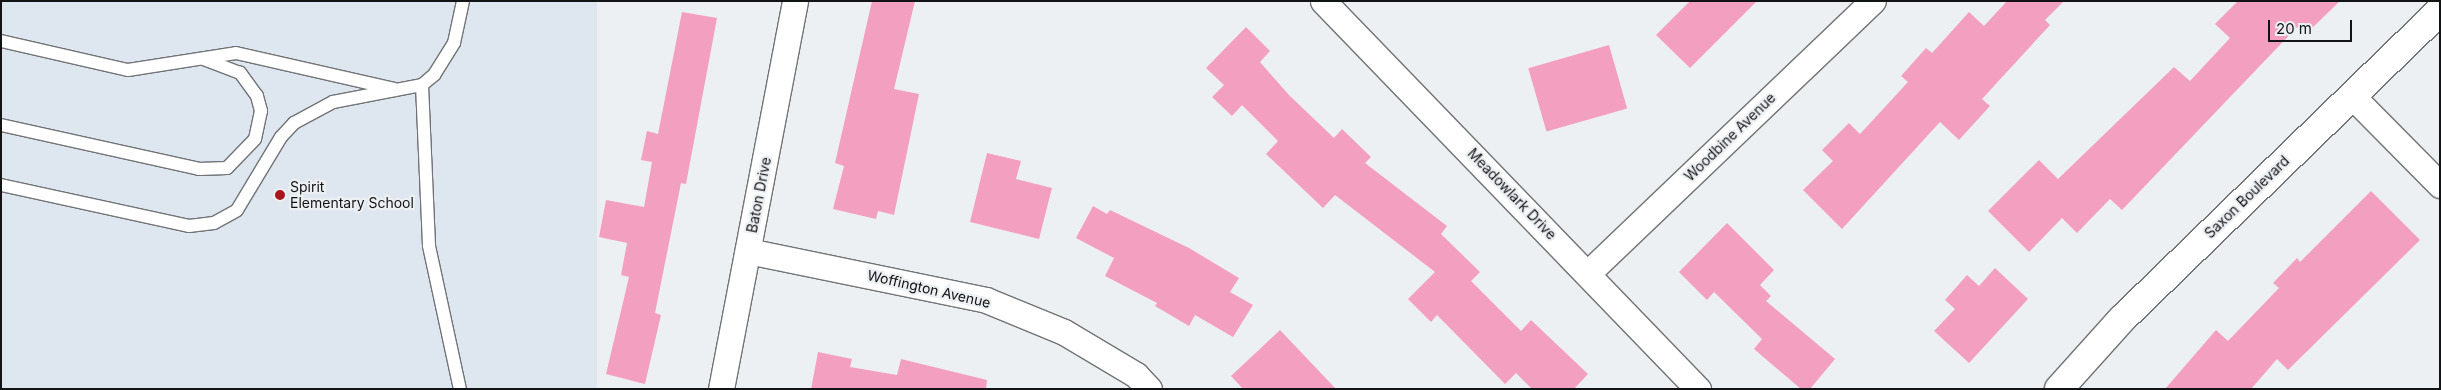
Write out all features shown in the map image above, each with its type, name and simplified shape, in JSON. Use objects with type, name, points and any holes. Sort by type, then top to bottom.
[{"type":"main road","name":"Saxon Boulevard","points":[[2059,389],[2122,319],[2440,11]]},
{"type":"street","name":"Baton Drive","points":[[722,389],[795,1]]},
{"type":"street","name":"Meadowlark Drive","points":[[1323,1],[1588,273],[1698,389]]},
{"type":"street","name":"Woodbine Avenue","points":[[1588,273],[1873,1]]},
{"type":"street","points":[[2352,95],[2440,185]]},
{"type":"street","name":"Woffington Avenue","points":[[748,251],[986,300],[1064,332],[1136,375],[1149,389]]},
{"type":"lane","points":[[1,185],[189,226],[214,223],[237,210],[262,167],[294,123],[333,102],[422,86],[446,61],[463,1]]},
{"type":"lane","points":[[1,41],[128,70],[159,68],[200,58],[236,53],[402,91]]},
{"type":"lane","points":[[1,125],[199,169],[227,168],[245,154],[259,126],[257,96],[240,73],[200,58]]},
{"type":"lane","points":[[422,86],[429,246],[460,389]]},
{"type":"lane","points":[[245,154],[262,167]]},
{"type":"shaded area","name":"Spirit Elementary School","points":[[1,1],[597,1],[597,389],[1,389]]},
{"type":"building","points":[[872,1],[915,1],[894,89],[919,94],[894,215],[878,211],[876,219],[833,209],[844,166],[835,163]]},
{"type":"building","points":[[1690,1],[1757,1],[1690,68],[1656,35]]},
{"type":"building","points":[[2007,1],[2064,1],[2045,20],[2050,25],[1982,99],[1990,106],[1959,140],[1940,122],[1842,229],[1803,190],[1833,161],[1822,150],[1849,123],[1860,134],[1908,82],[1901,76],[1926,48],[1932,53],[1969,12],[1984,26]]},
{"type":"building","points":[[2238,1],[2340,1],[2305,35],[2297,27],[2122,210],[2110,199],[2077,233],[2062,218],[2029,252],[1988,211],[2039,160],[2058,179],[2174,67],[2190,81],[2230,38],[2215,24]]},
{"type":"building","points":[[682,12],[717,18],[686,184],[681,183],[655,313],[661,315],[645,384],[606,374],[629,277],[621,275],[627,243],[599,237],[606,200],[644,207],[652,162],[641,160],[647,131],[658,134]]},
{"type":"building","points":[[1246,27],[1270,51],[1260,62],[1289,95],[1334,138],[1342,129],[1371,157],[1365,163],[1447,226],[1441,234],[1480,272],[1471,281],[1521,331],[1531,320],[1588,374],[1574,389],[1532,389],[1516,373],[1505,384],[1437,315],[1431,322],[1408,299],[1435,272],[1335,195],[1323,208],[1266,154],[1278,141],[1242,105],[1232,116],[1212,97],[1224,85],[1206,68]]},
{"type":"building","points":[[1609,45],[1627,108],[1546,132],[1528,68]]},
{"type":"building","points":[[987,153],[1021,161],[1016,179],[1052,188],[1039,239],[970,222]]},
{"type":"building","points":[[2371,191],[2420,240],[2288,370],[2277,359],[2251,389],[2165,389],[2216,330],[2228,341],[2279,288],[2273,283],[2297,258],[2300,262]]},
{"type":"building","points":[[1093,206],[1107,214],[1110,210],[1189,248],[1239,278],[1230,292],[1253,305],[1233,337],[1195,315],[1189,326],[1155,306],[1157,303],[1105,276],[1114,258],[1076,238]]},
{"type":"building","points":[[1727,223],[1774,270],[1760,285],[1771,296],[1766,301],[1835,359],[1810,389],[1801,389],[1754,349],[1762,339],[1714,292],[1707,300],[1679,272]]},
{"type":"building","points":[[1995,268],[2028,299],[1969,363],[1934,331],[1955,309],[1945,300],[1967,275],[1979,286]]},
{"type":"building","points":[[1280,330],[1336,389],[1243,389],[1231,376]]},
{"type":"building","points":[[818,352],[852,359],[850,367],[897,375],[901,359],[987,380],[986,389],[811,389]]},
{"type":"place","name":"Spirit Elementary School","points":[[280,195]]}]
